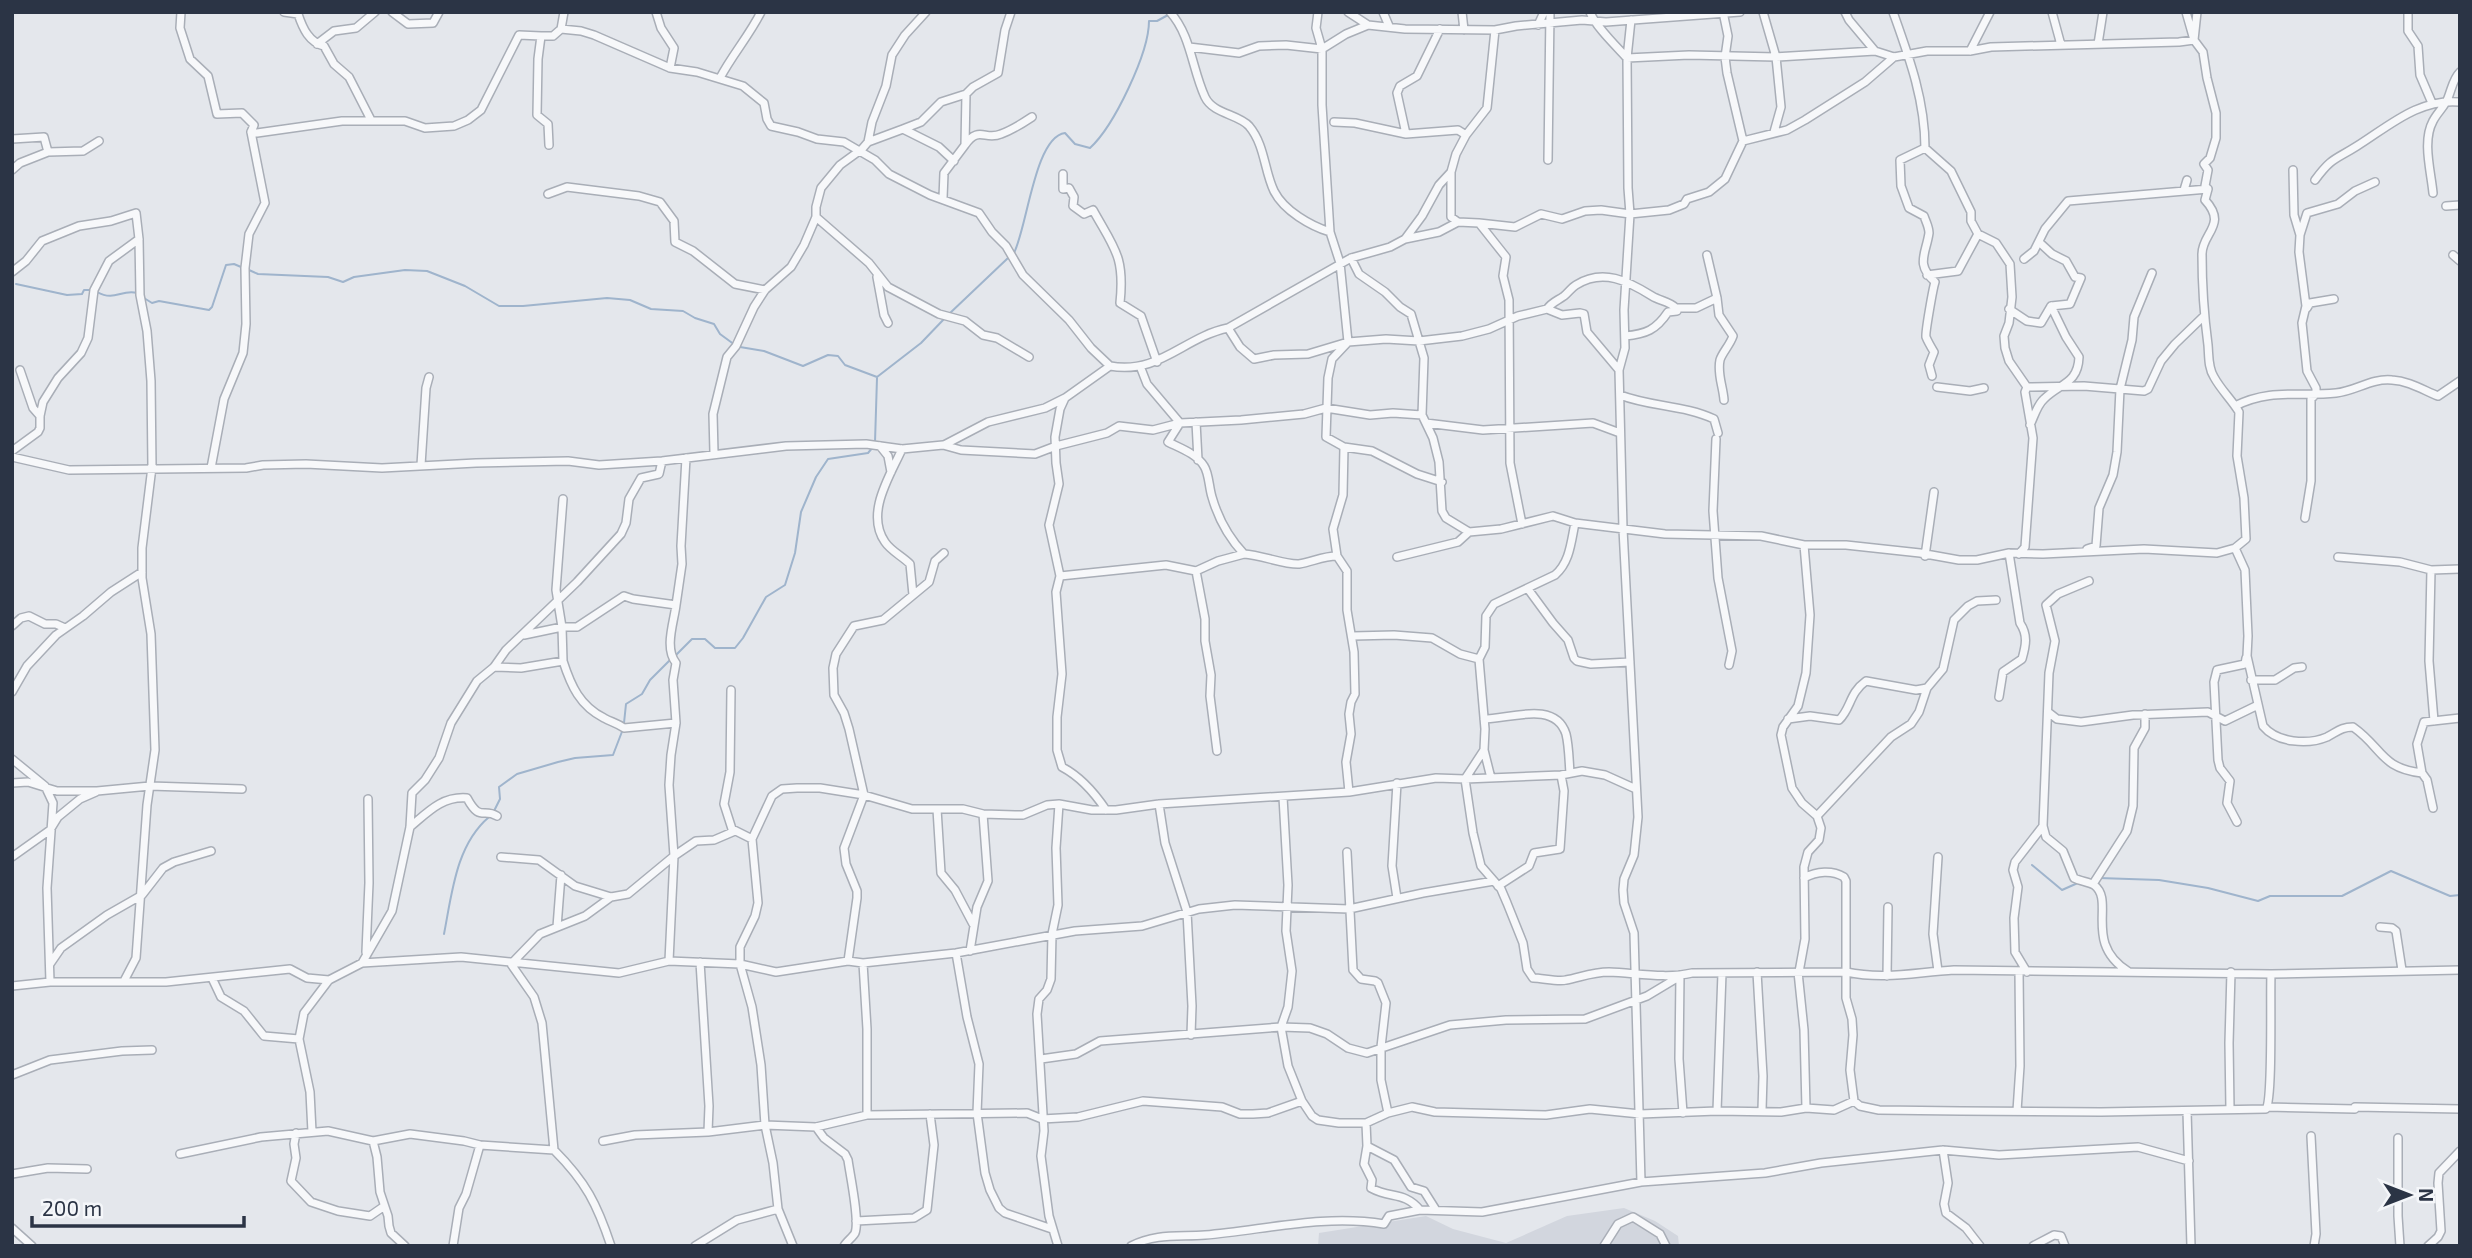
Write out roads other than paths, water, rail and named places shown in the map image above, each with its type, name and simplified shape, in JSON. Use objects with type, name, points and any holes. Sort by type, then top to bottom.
[{"type":"street","points":[[181,12],[180,28],[190,59],[208,76],[217,114],[242,113],[254,125],[251,132],[265,203],[250,234],[245,268],[246,324],[243,353],[224,399],[211,468]]},
{"type":"street","points":[[284,12],[298,15],[304,31],[317,44],[324,46],[334,64],[349,77],[371,120]]},
{"type":"street","points":[[317,44],[334,31],[356,28],[375,12]]},
{"type":"street","points":[[392,12],[408,24],[433,23],[439,12]]},
{"type":"street","points":[[251,132],[371,120],[405,121],[425,128],[454,126],[481,110],[506,56],[519,35],[553,36],[561,29],[564,12]]},
{"type":"street","points":[[656,12],[661,29],[674,48],[670,68]]},
{"type":"street","points":[[720,78],[761,12]]},
{"type":"street","points":[[869,142],[872,122],[886,86],[892,55],[905,35],[926,12]]},
{"type":"street","points":[[1170,12],[1179,23],[1189,47],[1206,100],[1224,113],[1247,123],[1264,154],[1275,193],[1311,226],[1330,232]]},
{"type":"street","points":[[1318,12],[1316,28],[1322,49],[1322,105],[1330,232],[1340,263],[1348,342],[1332,359],[1326,408],[1326,437],[1344,447],[1372,451],[1417,474],[1442,482]]},
{"type":"street","points":[[1348,12],[1368,24],[1405,29],[1464,30],[1495,30],[1582,20],[1593,22],[1740,12]]},
{"type":"street","points":[[1383,12],[1389,26]]},
{"type":"street","points":[[1462,12],[1464,30]]},
{"type":"street","points":[[1538,25],[1544,12]]},
{"type":"street","points":[[1548,160],[1550,12]]},
{"type":"street","points":[[1590,12],[1593,22],[1627,58]]},
{"type":"street","points":[[1763,12],[1776,57],[1781,107],[1774,132]]},
{"type":"street","points":[[1845,12],[1875,51]]},
{"type":"street","points":[[1893,12],[1916,78],[1923,113],[1925,148],[1951,171],[1971,212],[1971,221],[1978,234],[1996,243],[2010,264],[2012,297],[2009,323],[2004,336],[2005,348],[2009,361],[2026,387],[2033,438],[2025,547],[2019,554]]},
{"type":"street","points":[[1970,51],[1990,12]]},
{"type":"street","points":[[2052,12],[2061,44]]},
{"type":"street","points":[[2098,44],[2103,12]]},
{"type":"street","points":[[2186,12],[2194,40],[2203,52],[2216,113],[2216,138],[2210,158],[2204,164],[2208,170],[2204,186],[2208,190]]},
{"type":"street","points":[[2194,40],[2197,12]]},
{"type":"street","points":[[2408,12],[2408,31],[2418,46],[2420,75],[2431,103]]},
{"type":"street","points":[[714,453],[713,414],[727,357],[736,346],[765,290],[791,267],[804,245],[816,217],[821,188],[840,165],[869,142],[920,122],[941,102],[966,94],[998,73],[1010,13]]},
{"type":"street","points":[[561,29],[594,35],[670,68],[720,78],[743,86],[764,103],[771,126],[817,139],[844,142],[875,160],[889,174],[930,195],[979,213],[1006,246],[1023,275],[1069,320],[1091,348],[1110,366],[1122,368],[1157,362],[1196,339],[1228,328],[1351,258],[1390,247],[1405,239],[1439,232],[1458,222],[1515,227],[1541,214],[1562,219],[1586,211],[1630,214],[1669,210],[1684,204],[1687,199],[1709,192],[1724,179],[1734,164],[1743,141],[1731,98],[1725,57],[1728,36],[1723,13]]},
{"type":"street","points":[[1631,20],[1627,58],[1630,214],[1625,348],[1619,370],[1623,529],[1637,817],[1634,855],[1624,879],[1623,890],[1624,903],[1634,933],[1641,1182]]},
{"type":"street","points":[[1189,47],[1239,53],[1259,46],[1286,45],[1322,49],[1368,24]]},
{"type":"street","points":[[1406,134],[1397,93],[1400,86],[1417,76],[1440,29]]},
{"type":"street","points":[[1458,222],[1451,217],[1451,172],[1466,135],[1489,102],[1495,30]]},
{"type":"street","points":[[541,36],[537,115],[548,124],[549,145]]},
{"type":"street","points":[[1743,141],[1787,130],[1865,82],[1894,57],[1907,54],[1970,51],[1991,47],[2140,45],[2194,40]]},
{"type":"street","points":[[1627,58],[1689,55],[1776,57],[1875,51],[1894,57]]},
{"type":"street","points":[[2433,193],[2430,159],[2426,147],[2432,122],[2447,101],[2455,76],[2460,72]]},
{"type":"street","points":[[965,145],[966,94]]},
{"type":"street","points":[[2315,180],[2339,154],[2354,148],[2401,116],[2431,103],[2460,102]]},
{"type":"street","points":[[943,198],[944,173],[976,134],[1002,134],[1032,117]]},
{"type":"street","points":[[1334,122],[1355,123],[1406,134],[1458,130],[1466,135]]},
{"type":"street","points":[[902,129],[939,147],[954,161]]},
{"type":"street","points":[[12,139],[44,137],[48,152]]},
{"type":"street","points":[[12,170],[20,163],[48,152],[83,150],[99,141]]},
{"type":"street","points":[[1925,148],[1900,160],[1901,186],[1909,208],[1924,216],[1928,227],[1929,235],[1922,254],[1927,275],[1935,282],[1925,334],[1934,352],[1929,365],[1931,376]]},
{"type":"street","points":[[2293,170],[2294,215],[2300,235]]},
{"type":"street","points":[[1405,239],[1422,216],[1439,185],[1451,172]]},
{"type":"street","points":[[1063,174],[1063,190],[1069,188],[1074,197],[1073,206],[1084,214],[1093,209],[1112,242],[1122,268],[1120,303],[1141,316],[1157,362]]},
{"type":"street","points":[[2184,190],[2188,180]]},
{"type":"street","points":[[2305,518],[2311,481],[2311,399],[2316,394],[2316,388],[2307,371],[2303,315],[2306,306],[2299,252],[2300,235],[2307,213],[2338,204],[2354,191],[2375,182]]},
{"type":"street","points":[[548,194],[567,187],[639,196],[660,202],[674,221],[675,242],[693,251],[735,284],[765,290]]},
{"type":"street","points":[[2024,259],[2034,251],[2045,229],[2068,201],[2208,190]]},
{"type":"street","points":[[1397,556],[1458,542],[1469,532],[1553,516],[1574,523],[1665,534],[1760,536],[1804,545],[1846,545],[1959,560],[1977,560],[2009,553],[2144,549],[2217,553],[2235,548],[2246,539],[2237,444],[2239,412],[2225,396],[2210,369],[2204,316],[2202,249],[2213,230],[2212,208],[2205,200],[2208,190]]},
{"type":"street","points":[[2446,206],[2460,205]]},
{"type":"street","points":[[12,272],[26,261],[42,241],[79,226],[111,221],[136,213],[140,295],[148,331],[151,382],[152,467],[142,548],[142,572],[151,640],[155,750],[136,958],[124,981]]},
{"type":"street","points":[[816,217],[869,263],[891,289],[939,314],[965,321],[983,335],[998,338],[1029,357]]},
{"type":"street","points":[[1479,223],[1506,257],[1503,276],[1509,300],[1510,463],[1522,524]]},
{"type":"street","points":[[1927,275],[1958,271],[1978,234]]},
{"type":"street","points":[[12,451],[38,432],[43,402],[53,384],[81,353],[88,338],[94,290],[109,261],[139,239]]},
{"type":"street","points":[[2039,242],[2052,254],[2066,261],[2075,277],[2081,278],[2070,304],[2051,306]]},
{"type":"street","points":[[1707,255],[1719,315],[1733,336],[1728,350],[1721,358],[1719,377],[1724,400]]},
{"type":"street","points":[[2453,255],[2460,261]]},
{"type":"street","points":[[1351,258],[1359,274],[1411,314],[1424,358],[1422,415],[1439,462],[1441,505],[1446,518],[1469,532]]},
{"type":"street","points":[[877,273],[884,315],[888,323]]},
{"type":"street","points":[[2079,551],[2096,545],[2099,508],[2113,475],[2117,452],[2120,389],[2132,340],[2134,317],[2152,273]]},
{"type":"street","points":[[1547,309],[1552,302],[1588,278],[1602,276],[1626,281],[1676,308],[1696,308],[1717,298]]},
{"type":"street","points":[[2303,315],[2310,303],[2334,299]]},
{"type":"street","points":[[2009,309],[2027,321],[2041,323],[2051,306]]},
{"type":"street","points":[[2030,426],[2041,401],[2060,386],[2070,382],[2080,357],[2066,337],[2051,306]]},
{"type":"street","points":[[1228,328],[1240,347],[1254,359],[1274,355],[1308,354],[1348,342],[1386,339],[1419,341],[1462,336],[1547,309],[1562,315],[1584,314],[1587,332],[1619,370]]},
{"type":"street","points":[[1625,335],[1651,331],[1659,326],[1668,312],[1677,311]]},
{"type":"street","points":[[2026,387],[2060,386],[2144,391],[2148,389],[2161,361],[2204,316]]},
{"type":"street","points":[[943,445],[988,422],[1045,408],[1066,398],[1110,366]]},
{"type":"street","points":[[1140,366],[1147,384],[1180,423]]},
{"type":"street","points":[[20,370],[33,408],[40,416]]},
{"type":"street","points":[[421,465],[429,377]]},
{"type":"street","points":[[2235,406],[2260,397],[2294,393],[2338,393],[2370,381],[2387,380],[2404,382],[2438,396],[2460,381]]},
{"type":"street","points":[[1937,387],[1970,391],[1984,388]]},
{"type":"street","points":[[1620,394],[1646,403],[1700,412],[1714,419],[1717,436],[1714,535],[1723,610],[1732,652],[1729,665]]},
{"type":"street","points":[[1066,398],[1059,409],[1056,446],[1059,484],[1049,525],[1060,576],[1056,592],[1062,674],[1057,718],[1058,759],[1062,766],[1092,790],[1106,810]]},
{"type":"street","points":[[12,457],[69,470],[306,464],[382,468],[568,461],[599,465],[662,461],[786,446],[866,444],[902,449],[943,445],[961,450],[1035,454],[1107,433],[1119,426],[1153,430],[1180,423],[1291,415],[1326,408],[1370,415],[1422,415]]},
{"type":"street","points":[[1196,422],[1198,461]]},
{"type":"street","points":[[1180,423],[1168,442],[1190,452],[1205,466],[1213,500],[1223,525],[1244,554]]},
{"type":"street","points":[[1426,423],[1483,430],[1593,423],[1620,433]]},
{"type":"street","points":[[880,446],[890,462],[891,473]]},
{"type":"street","points":[[1344,447],[1343,495],[1333,529],[1337,556],[1347,571],[1347,610],[1353,636],[1355,694],[1349,714],[1351,734],[1346,762],[1349,792]]},
{"type":"street","points":[[902,449],[882,492],[878,518],[880,533],[890,548],[910,564],[913,595]]},
{"type":"street","points":[[669,961],[674,856],[669,785],[676,723],[673,680],[676,663],[670,642],[682,564],[686,458]]},
{"type":"street","points":[[362,963],[392,911],[410,827],[412,793],[425,780],[439,758],[451,723],[466,696],[506,650],[577,582],[621,534],[626,523],[629,499],[641,478],[659,474],[662,461]]},
{"type":"street","points":[[1925,555],[1934,492]]},
{"type":"street","points":[[563,499],[557,599],[562,627],[563,661],[569,680],[586,706],[624,728],[676,723]]},
{"type":"street","points":[[1491,778],[1484,750],[1479,659],[1485,647],[1485,623],[1494,604],[1511,594],[1528,589],[1562,569],[1571,544],[1574,523]]},
{"type":"street","points":[[1804,545],[1810,615],[1807,664],[1798,706],[1781,735],[1792,788],[1802,803],[1817,816],[1821,834],[1808,852],[1804,878],[1805,939],[1798,972],[1804,1030],[1805,1108]]},
{"type":"street","points":[[2235,548],[2245,570],[2247,656],[2245,664],[2217,670],[2214,682],[2218,760],[2220,768],[2230,781],[2227,803],[2237,822]]},
{"type":"street","points":[[848,961],[857,898],[844,848],[863,795],[849,729],[835,695],[834,661],[854,626],[879,623],[929,582],[935,561],[944,553]]},
{"type":"street","points":[[1999,697],[2003,672],[2022,659],[2026,641],[2025,631],[2020,623],[2009,553]]},
{"type":"street","points":[[1060,576],[1166,565],[1196,571],[1244,554],[1261,555],[1288,564],[1337,556]]},
{"type":"street","points":[[2338,557],[2400,562],[2431,570],[2460,569]]},
{"type":"street","points":[[2431,570],[2429,660],[2434,721]]},
{"type":"street","points":[[1196,571],[1205,619],[1217,751]]},
{"type":"street","points":[[12,692],[27,666],[65,628],[142,572]]},
{"type":"street","points":[[2089,581],[2058,594],[2046,606],[2054,641],[2049,673],[2043,826],[2046,837],[2063,850],[2074,878],[2093,884],[2102,898],[2103,940],[2106,949],[2130,972]]},
{"type":"street","points":[[1528,589],[1568,640],[1577,661],[1591,664],[1630,662]]},
{"type":"street","points":[[520,636],[562,627],[577,627],[624,596],[676,605]]},
{"type":"street","points":[[1817,816],[1891,737],[1911,724],[1919,712],[1927,688],[1942,669],[1954,620],[1977,601],[1996,600]]},
{"type":"street","points":[[12,626],[23,617],[29,616],[45,624],[56,624],[65,628]]},
{"type":"street","points":[[1353,636],[1432,638],[1460,654],[1479,659]]},
{"type":"street","points":[[2247,656],[2263,726],[2276,736],[2293,741],[2314,739],[2328,737],[2342,728],[2353,727],[2372,743],[2379,755],[2402,770],[2422,773]]},
{"type":"street","points":[[494,667],[522,668],[563,661]]},
{"type":"street","points":[[2251,680],[2275,680],[2294,668],[2302,667]]},
{"type":"street","points":[[1788,719],[1810,716],[1839,720],[1851,696],[1866,681],[1916,690],[1927,688]]},
{"type":"street","points":[[731,690],[730,772],[724,804],[729,823],[735,831],[752,839]]},
{"type":"street","points":[[2048,712],[2057,719],[2081,722],[2145,714],[2208,712],[2225,721],[2258,705]]},
{"type":"street","points":[[312,1132],[310,1092],[299,1039],[304,1013],[329,980],[362,963],[461,957],[619,973],[669,961],[740,964],[776,972],[848,961],[863,963],[956,953],[1052,934],[1142,926],[1188,912],[1235,905],[1349,909],[1397,898],[1496,883],[1528,866],[1534,853],[1560,849],[1567,738],[1564,729],[1545,715],[1531,713],[1484,719]]},
{"type":"street","points":[[2093,884],[2127,831],[2133,806],[2134,748],[2145,728],[2145,714]]},
{"type":"street","points":[[2433,808],[2427,780],[2422,773],[2417,744],[2420,731],[2424,722],[2460,718]]},
{"type":"street","points":[[1484,750],[1465,779],[1479,859],[1481,866],[1496,883],[1515,920],[1527,969],[1533,978],[1548,977],[1561,981],[1598,972],[1635,975],[1691,974]]},
{"type":"street","points":[[12,759],[53,790],[97,791],[150,786],[242,789]]},
{"type":"street","points":[[793,1246],[778,1209],[765,1125],[761,1065],[752,1007],[740,964],[740,947],[755,916],[758,903],[752,839],[772,796],[782,789],[811,787],[863,795],[912,809],[963,809],[983,814],[1023,815],[1047,805],[1059,804],[1106,810],[1349,792],[1436,778],[1491,778],[1582,771],[1605,775],[1636,789]]},
{"type":"street","points":[[12,783],[28,782],[45,786]]},
{"type":"street","points":[[1397,783],[1392,866],[1397,898]]},
{"type":"street","points":[[45,786],[53,803],[54,813],[50,830],[47,888],[50,982]]},
{"type":"street","points":[[12,857],[50,830],[61,815],[80,799],[97,791]]},
{"type":"street","points":[[410,827],[440,803],[453,797],[467,798],[472,808],[479,813],[493,813],[497,816]]},
{"type":"street","points":[[1283,797],[1288,906],[1286,931],[1292,971],[1288,1007],[1281,1027],[1288,1066],[1301,1101],[1318,1120],[1366,1123],[1388,1113],[1412,1107],[1435,1112],[1546,1115],[1590,1110],[1640,1114],[1762,1110],[1781,1112],[1805,1108],[1834,1110],[1854,1101]]},
{"type":"street","points":[[366,953],[368,799]]},
{"type":"street","points":[[1058,1246],[1052,1229],[1041,1156],[1044,1131],[1037,1014],[1039,999],[1047,990],[1051,979],[1052,934],[1058,905],[1056,848],[1059,804]]},
{"type":"street","points":[[1159,804],[1165,843],[1188,912],[1191,1035]]},
{"type":"street","points":[[937,809],[941,873],[955,890],[973,925]]},
{"type":"street","points":[[970,951],[976,907],[988,881],[983,814]]},
{"type":"street","points":[[2017,1111],[2023,972],[2014,943],[2018,887],[2013,870],[2015,862],[2043,826]]},
{"type":"street","points":[[501,857],[540,860],[575,886],[611,897],[628,894],[696,841],[715,840],[735,831]]},
{"type":"street","points":[[49,965],[61,948],[107,915],[142,895],[163,868],[211,851]]},
{"type":"street","points":[[1347,852],[1353,970],[1361,979],[1378,983],[1386,1003],[1381,1047],[1381,1080],[1388,1113]]},
{"type":"street","points":[[1938,857],[1933,934],[1938,971]]},
{"type":"street","points":[[1804,878],[1816,873],[1832,872],[1844,877],[1846,881],[1846,998],[1852,1018],[1853,1035],[1850,1070],[1854,1101],[1860,1106],[1879,1110],[2017,1111],[2187,1111],[2267,1107],[2460,1109]]},
{"type":"street","points":[[557,927],[561,875]]},
{"type":"street","points":[[511,964],[540,934],[593,911],[611,897]]},
{"type":"street","points":[[1887,976],[1888,907]]},
{"type":"street","points":[[2380,927],[2396,931],[2402,970]]},
{"type":"street","points":[[956,953],[967,1017],[979,1064],[977,1113],[985,1173],[990,1190],[999,1208],[1015,1218],[1052,1229]]},
{"type":"street","points":[[700,962],[709,1106],[708,1132]]},
{"type":"street","points":[[863,963],[867,1029],[867,1115]]},
{"type":"street","points":[[511,964],[534,996],[540,1016],[554,1150],[586,1185],[611,1246]]},
{"type":"street","points":[[12,986],[50,982],[166,982],[290,969],[307,978],[329,980]]},
{"type":"street","points":[[1041,1059],[1076,1054],[1100,1041],[1281,1027],[1310,1028],[1359,1052],[1367,1052],[1450,1025],[1506,1020],[1585,1019],[1636,1000],[1667,986],[1680,975],[1692,972],[1846,972],[1905,977],[1938,971],[2271,974],[2460,970]]},
{"type":"street","points":[[1717,1111],[1722,972]]},
{"type":"street","points":[[1757,972],[1763,1076],[1762,1110]]},
{"type":"street","points":[[2230,1109],[2228,1043],[2231,972]]},
{"type":"street","points":[[2267,1107],[2271,1068],[2271,974]]},
{"type":"street","points":[[1680,975],[1679,1030],[1684,1113]]},
{"type":"street","points":[[212,978],[222,997],[244,1011],[264,1036],[299,1039]]},
{"type":"street","points":[[12,1075],[50,1060],[152,1050]]},
{"type":"street","points":[[603,1141],[635,1135],[708,1132],[765,1125],[816,1127],[867,1115],[1027,1113],[1042,1119],[1078,1117],[1143,1101],[1222,1107],[1240,1114],[1253,1114],[1268,1113],[1301,1101]]},
{"type":"street","points":[[1027,1113],[1041,1105]]},
{"type":"street","points":[[2187,1111],[2191,1246]]},
{"type":"street","points":[[856,1221],[914,1217],[927,1210],[934,1145],[930,1114]]},
{"type":"street","points":[[1366,1123],[1367,1146],[1364,1164],[1371,1180],[1371,1188],[1380,1194],[1404,1196],[1412,1200],[1420,1210]]},
{"type":"street","points":[[816,1127],[832,1146],[847,1157],[856,1221],[855,1233],[844,1246]]},
{"type":"street","points":[[180,1154],[229,1142],[328,1131],[373,1141],[410,1133],[480,1145],[554,1150]]},
{"type":"street","points":[[296,1133],[296,1158],[291,1181],[307,1199],[350,1214],[374,1215],[383,1207]]},
{"type":"street","points":[[2311,1136],[2316,1234],[2314,1246]]},
{"type":"street","points":[[2398,1138],[2400,1246]]},
{"type":"street","points":[[373,1141],[383,1207],[388,1216],[391,1233],[405,1246]]},
{"type":"street","points":[[453,1246],[459,1209],[480,1145]]},
{"type":"street","points":[[1367,1146],[1394,1160],[1410,1187],[1424,1191],[1436,1210]]},
{"type":"street","points":[[1131,1246],[1152,1237],[1204,1235],[1323,1221],[1368,1221],[1384,1224],[1388,1216],[1420,1210],[1482,1212],[1641,1182],[1765,1173],[1834,1161],[1943,1150],[1999,1155],[2138,1147],[2189,1161]]},
{"type":"street","points":[[1943,1150],[1948,1184],[1944,1204],[1946,1213],[1966,1228],[1980,1246]]},
{"type":"street","points":[[2428,1246],[2441,1231],[2439,1173],[2460,1151]]},
{"type":"street","points":[[12,1174],[48,1168],[87,1169]]},
{"type":"street","points":[[695,1246],[737,1220],[778,1209]]},
{"type":"street","points":[[1604,1246],[1618,1224],[1633,1217],[1660,1234],[1666,1246]]},
{"type":"street","points":[[12,1228],[32,1246]]},
{"type":"street","points":[[2033,1246],[2054,1235],[2061,1236],[2065,1246]]},
{"type":"waterway","points":[[1188,12],[1199,12]]},
{"type":"waterway","points":[[1013,255],[1046,150],[1054,138],[1065,133],[1075,144],[1090,148],[1119,107],[1137,69],[1149,21],[1157,21],[1168,15]]},
{"type":"waterway","points":[[949,314],[1008,258]]},
{"type":"waterway","points":[[144,298],[152,303],[159,301],[209,310],[226,265],[241,267]]},
{"type":"waterway","points":[[249,270],[258,274],[328,277],[343,282],[354,277],[405,270],[427,271],[465,286],[499,306],[607,298],[630,300],[651,309],[683,311],[714,324],[720,334],[735,345]]},
{"type":"waterway","points":[[16,284],[67,295],[92,290]]},
{"type":"waterway","points":[[97,292],[109,296],[137,293]]},
{"type":"waterway","points":[[740,347],[764,351],[803,366],[828,355],[838,356],[845,365],[877,377],[921,343],[945,318]]},
{"type":"waterway","points":[[875,442],[877,378]]},
{"type":"waterway","points":[[676,655],[692,639],[705,639],[715,648],[735,648],[766,597],[785,585],[795,553],[801,512],[816,477],[828,459],[868,453],[873,447]]},
{"type":"waterway","points":[[624,723],[626,704],[642,694],[650,680],[672,658]]},
{"type":"waterway","points":[[493,813],[500,799],[499,787],[517,774],[575,758],[613,755],[623,729]]},
{"type":"waterway","points":[[444,934],[462,856],[469,841],[489,817]]},
{"type":"waterway","points":[[2032,865],[2062,890],[2080,882]]},
{"type":"waterway","points":[[2099,878],[2159,880],[2208,888],[2258,901],[2270,896],[2342,896],[2391,871],[2450,896],[2460,895]]}]
